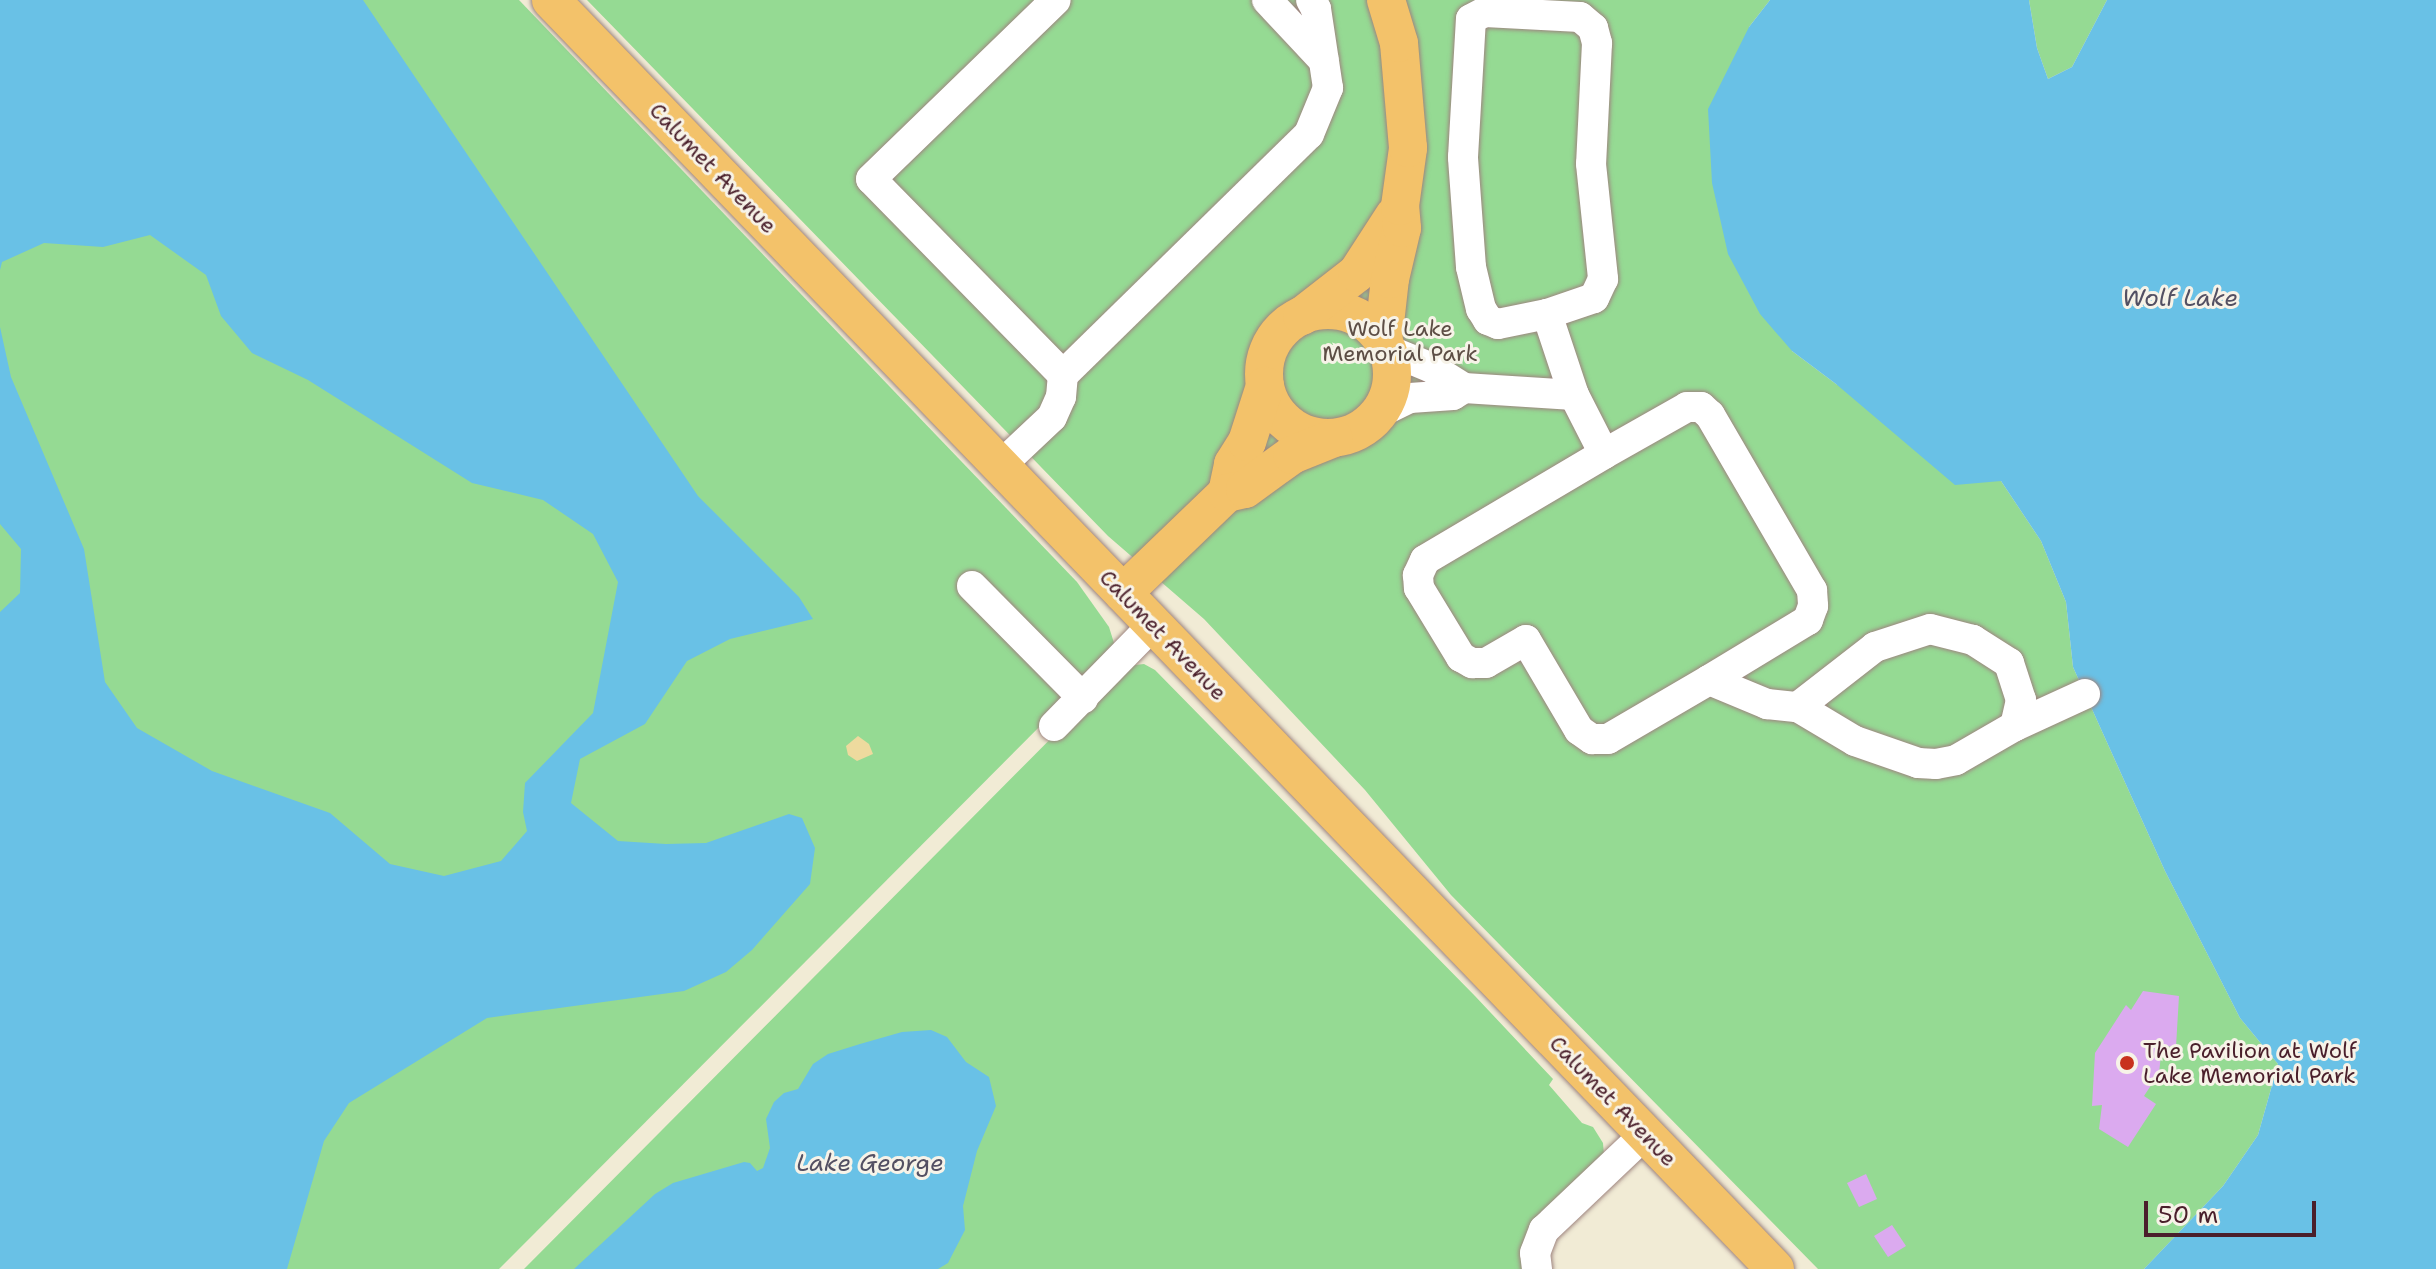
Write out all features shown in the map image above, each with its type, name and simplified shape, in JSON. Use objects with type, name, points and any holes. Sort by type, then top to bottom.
[{"type":"main road","name":"Calumet Avenue","points":[[551,0],[1775,1269]]},
{"type":"main road","points":[[1123,593],[1227,493],[1245,489],[1292,455],[1359,430],[1379,413],[1392,378],[1384,345],[1390,279],[1402,228],[1400,206],[1408,148],[1399,43],[1386,0]]},
{"type":"main road","points":[[1227,493],[1233,464],[1247,442],[1265,386],[1265,365],[1272,345],[1284,328],[1357,273],[1400,206]]},
{"type":"main road","points":[[1302,316],[1338,311],[1371,327],[1384,345]]},
{"type":"main road","points":[[1265,386],[1276,411],[1297,431],[1334,438]]},
{"type":"lane","points":[[1056,0],[871,179],[1063,375]]},
{"type":"lane","points":[[1267,0],[1324,61]]},
{"type":"lane","points":[[1000,466],[1052,417],[1061,397],[1063,375],[1309,134],[1328,88],[1311,0]]},
{"type":"lane","points":[[1485,12],[1580,17],[1593,28],[1597,43],[1591,164],[1603,279],[1594,298],[1547,314],[1498,324],[1488,320],[1481,309],[1471,267],[1463,157],[1471,19],[1485,12]]},
{"type":"lane","points":[[1547,314],[1574,395],[1604,454]]},
{"type":"lane","points":[[1384,345],[1432,368],[1464,388],[1574,395]]},
{"type":"lane","points":[[1379,413],[1410,398],[1453,395],[1464,388]]},
{"type":"lane","points":[[1687,407],[1701,407],[1710,415],[1812,590],[1813,606],[1808,620],[1709,680],[1608,739],[1592,739],[1579,730],[1526,640],[1486,663],[1472,663],[1461,657],[1419,588],[1418,575],[1425,560],[1604,454],[1687,407]]},
{"type":"lane","points":[[972,586],[1083,698]]},
{"type":"lane","points":[[1054,726],[1153,625]]},
{"type":"lane","points":[[1798,707],[1875,647],[1930,629],[1973,640],[2009,663],[2021,700],[2015,726]]},
{"type":"lane","points":[[1709,680],[1767,704],[1798,707],[1855,741],[1918,763],[1956,760],[2015,726],[2085,694]]},
{"type":"lane","points":[[1537,1269],[1535,1253],[1544,1230],[1645,1134]]},
{"type":"green space","points":[[0,0],[519,0],[1077,582],[1109,627],[1114,643],[1110,656],[499,1269],[0,1269]]},
{"type":"green space","name":"Wolf Lake Memorial Park","points":[[587,0],[1770,0],[1749,27],[1792,351],[1836,384],[2001,481],[2041,541],[2066,602],[2073,667],[2165,871],[2240,1018],[2278,1064],[2258,1135],[2223,1186],[2144,1269],[1818,1269],[1451,895],[1365,790],[1204,619],[1108,536]]},
{"type":"green space","points":[[2029,0],[2107,0],[2072,67],[2048,79],[2037,48]]},
{"type":"green space","points":[[1144,664],[1155,670],[1475,996],[1553,1079],[1549,1085],[1582,1123],[1593,1127],[1603,1143],[1604,1155],[1527,1269],[524,1269],[1104,685],[1135,665]]},
{"type":"sand","points":[[858,736],[869,744],[873,754],[857,761],[848,755],[846,746]]},
{"type":"water","points":[[0,0],[363,0],[698,496],[799,597],[813,619],[730,639],[687,661],[645,724],[580,759],[571,803],[618,841],[706,843],[789,814],[802,818],[815,848],[810,884],[752,950],[726,972],[684,991],[487,1018],[349,1103],[324,1141],[287,1269],[0,1269],[0,612],[20,593],[21,549],[0,524],[0,327],[11,377],[84,549],[105,682],[137,728],[212,771],[330,813],[390,864],[444,876],[501,861],[527,831],[523,812],[525,783],[593,713],[618,582],[593,534],[543,500],[472,483],[308,380],[252,353],[221,316],[206,275],[150,235],[103,247],[44,243],[2,262],[0,270]]},
{"type":"water","name":"Wolf Lake","points":[[1770,0],[2029,0],[2037,48],[2048,79],[2072,67],[2107,0],[2436,0],[2436,1269],[2144,1269],[2223,1186],[2258,1135],[2278,1064],[2240,1018],[2165,871],[2073,667],[2066,602],[2041,541],[2001,481],[1955,485],[1836,384],[1792,351],[1760,314],[1728,254],[1712,183],[1708,109],[1749,27]]},
{"type":"water","name":"Lake George","points":[[931,1030],[947,1037],[966,1062],[989,1077],[996,1106],[977,1151],[963,1206],[965,1230],[948,1263],[938,1269],[574,1269],[655,1194],[673,1183],[744,1162],[750,1163],[757,1171],[763,1168],[770,1148],[766,1119],[774,1102],[784,1093],[798,1089],[813,1064],[828,1054],[860,1044],[902,1032]]},
{"type":"building","name":"The Pavilion at Wolf Lake Memorial Park","points":[[2143,991],[2179,996],[2176,1047],[2162,1046],[2159,1073],[2144,1096],[2156,1104],[2128,1147],[2099,1129],[2102,1105],[2092,1106],[2095,1053],[2126,1005],[2131,1010]]},
{"type":"building","points":[[1866,1174],[1877,1199],[1859,1207],[1847,1183]]},
{"type":"building","points":[[1892,1225],[1906,1246],[1888,1257],[1874,1236]]},
{"type":"place","name":"The Pavilion at Wolf Lake Memorial Park","points":[[2127,1063]]}]
